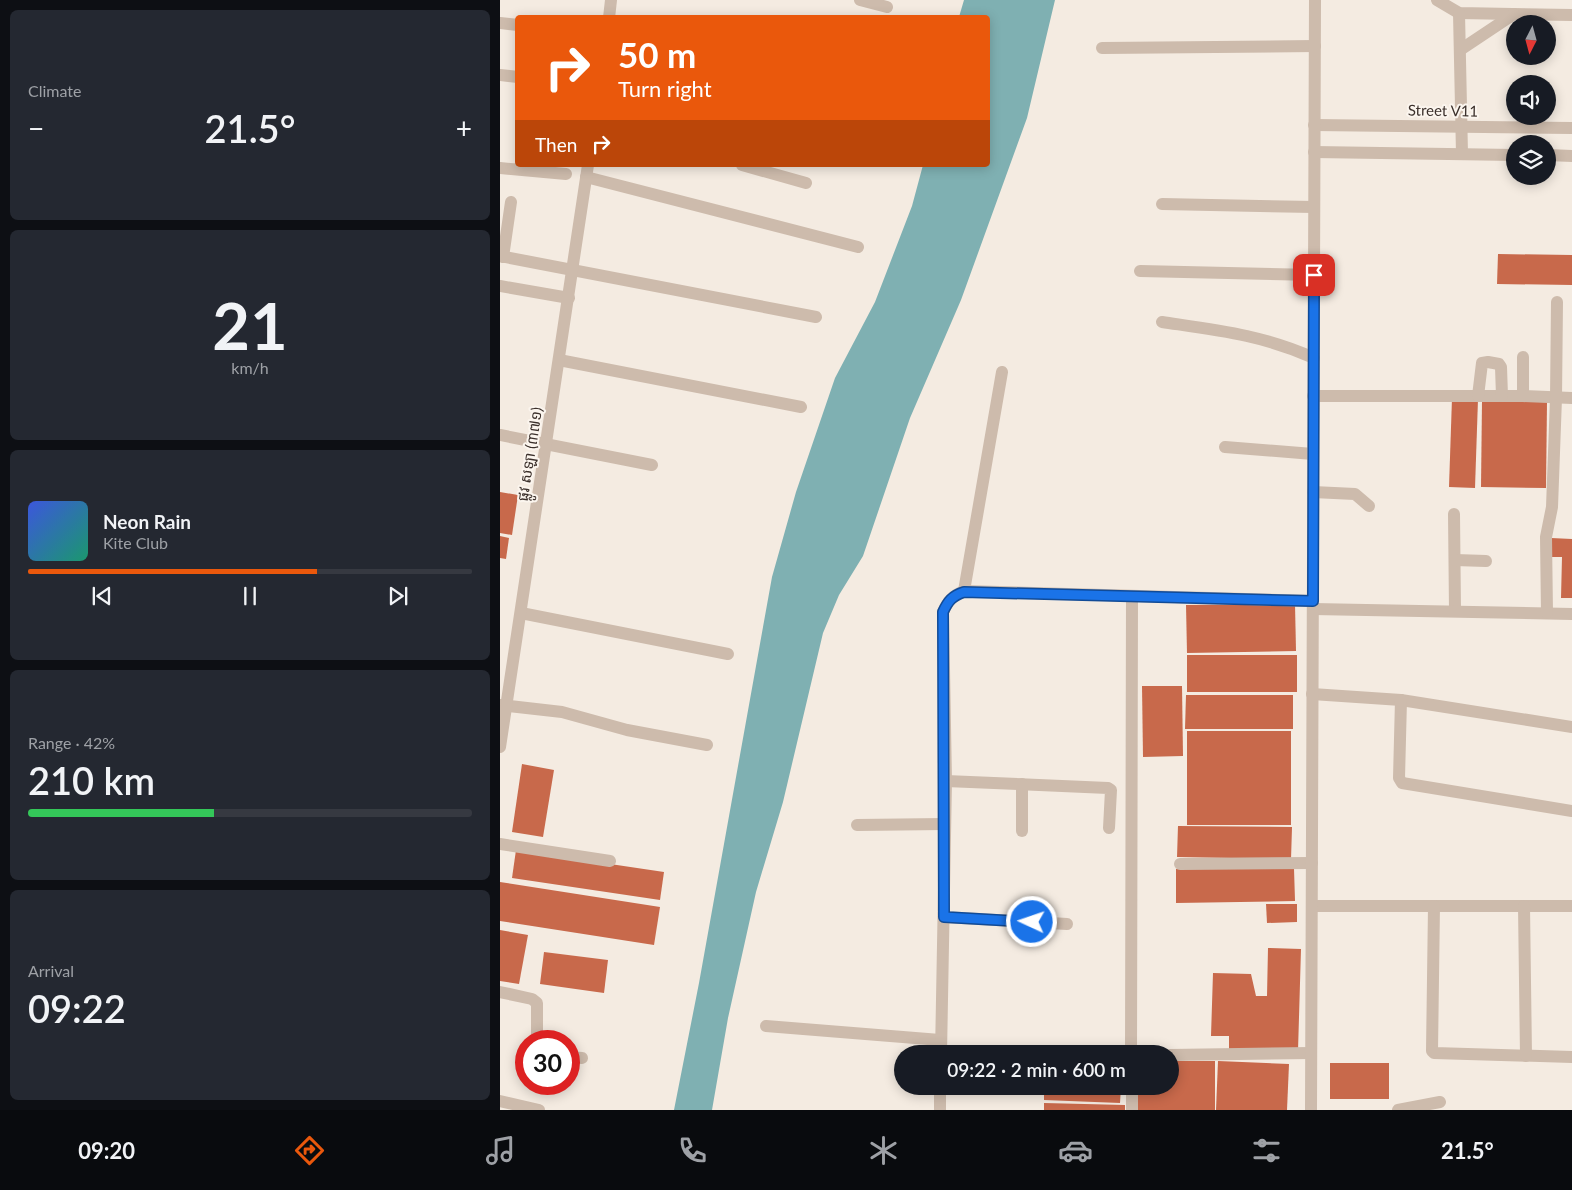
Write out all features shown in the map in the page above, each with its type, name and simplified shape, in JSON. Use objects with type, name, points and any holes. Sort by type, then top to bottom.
[{"type":"street","points":[[609,15],[611,0]]},
{"type":"street","points":[[860,0],[887,7]]},
{"type":"street","points":[[1311,1110],[1315,0]]},
{"type":"street","points":[[1436,0],[1459,12],[1572,15]]},
{"type":"street","points":[[1459,12],[1462,154]]},
{"type":"street","points":[[1460,50],[1514,14]]},
{"type":"street","points":[[500,23],[515,24]]},
{"type":"street","points":[[1102,48],[1314,46]]},
{"type":"street","points":[[500,75],[515,77]]},
{"type":"street","name":"Street V11","points":[[1314,125],[1572,128]]},
{"type":"street","points":[[1314,152],[1506,155]]},
{"type":"street","points":[[1556,155],[1572,156]]},
{"type":"street","points":[[749,167],[806,183]]},
{"type":"street","points":[[500,168],[532,168],[566,174]]},
{"type":"street","points":[[587,171],[858,247]]},
{"type":"street","name":"ផ្លូវ សឡា (៣៧១)","points":[[500,747],[504,705],[521,613],[587,171]]},
{"type":"street","points":[[511,202],[502,257],[573,269],[816,317]]},
{"type":"street","points":[[1162,204],[1314,207]]},
{"type":"street","points":[[1140,271],[1314,275]]},
{"type":"street","points":[[500,286],[569,298]]},
{"type":"street","points":[[1547,613],[1546,537],[1552,507],[1557,302]]},
{"type":"street","points":[[1162,322],[1239,333],[1290,347],[1314,358]]},
{"type":"street","points":[[559,360],[801,407]]},
{"type":"street","points":[[1478,396],[1482,363],[1488,362],[1499,364],[1502,376],[1502,396]]},
{"type":"street","points":[[1502,376],[1523,363],[1523,396]]},
{"type":"street","points":[[964,592],[1002,372]]},
{"type":"street","points":[[1313,396],[1523,396],[1572,398]]},
{"type":"street","points":[[500,435],[547,442],[652,465]]},
{"type":"street","points":[[1225,447],[1313,454]]},
{"type":"street","points":[[1313,492],[1355,494],[1369,506]]},
{"type":"street","points":[[1454,514],[1455,611]]},
{"type":"street","points":[[1455,560],[1486,561]]},
{"type":"street","points":[[940,1045],[946,782],[943,612],[947,602],[955,595],[964,592],[1132,596],[1455,611],[1572,614]]},
{"type":"street","points":[[1131,1045],[1132,596]]},
{"type":"street","points":[[521,613],[728,654]]},
{"type":"street","points":[[1312,694],[1401,700],[1572,727]]},
{"type":"street","points":[[1401,700],[1399,778],[1402,784],[1572,811]]},
{"type":"street","points":[[504,705],[562,712],[627,730],[707,746]]},
{"type":"street","points":[[946,782],[1110,788],[1109,828]]},
{"type":"street","points":[[1022,784],[1022,831]]},
{"type":"street","points":[[857,825],[944,824]]},
{"type":"street","points":[[500,844],[610,862]]},
{"type":"street","points":[[1180,864],[1312,863]]},
{"type":"street","points":[[1312,906],[1572,906]]},
{"type":"street","points":[[1434,906],[1432,1051],[1437,1055],[1572,1057]]},
{"type":"street","points":[[1524,906],[1526,1056]]},
{"type":"street","points":[[944,917],[1067,924]]},
{"type":"street","points":[[500,992],[532,998],[537,1003],[537,1030]]},
{"type":"street","points":[[766,1026],[940,1040]]},
{"type":"street","points":[[1179,1055],[1311,1053]]},
{"type":"street","points":[[940,1095],[940,1110]]},
{"type":"street","points":[[1132,1095],[1132,1110]]},
{"type":"street","points":[[500,1101],[539,1110]]},
{"type":"street","points":[[1398,1110],[1440,1102]]},
{"type":"water","points":[[964,0],[1055,0],[1027,118],[961,300],[910,418],[863,556],[839,595],[823,633],[783,802],[756,892],[728,1018],[712,1110],[674,1110],[699,983],[772,577],[796,492],[835,378],[875,302],[912,206],[922,167],[990,167],[990,15],[960,15]]},
{"type":"building","points":[[1498,254],[1572,255],[1572,285],[1497,284]]},
{"type":"building","points":[[1452,398],[1478,399],[1475,488],[1449,487]]},
{"type":"building","points":[[1482,401],[1547,402],[1546,488],[1481,487]]},
{"type":"building","points":[[500,492],[518,495],[512,535],[500,533]]},
{"type":"building","points":[[500,536],[509,538],[506,559],[500,558]]},
{"type":"building","points":[[1551,538],[1572,539],[1572,598],[1561,598],[1562,557],[1550,557]]},
{"type":"building","points":[[1295,604],[1296,651],[1187,653],[1186,605]]},
{"type":"building","points":[[1187,655],[1297,655],[1297,692],[1187,692]]},
{"type":"building","points":[[1142,686],[1182,686],[1183,756],[1143,757]]},
{"type":"building","points":[[1186,695],[1293,695],[1293,729],[1185,729]]},
{"type":"building","points":[[1187,731],[1291,731],[1291,825],[1187,825]]},
{"type":"building","points":[[522,764],[554,770],[543,837],[512,832]]},
{"type":"building","points":[[1178,826],[1292,827],[1291,859],[1177,857]]},
{"type":"building","points":[[516,850],[664,872],[660,900],[512,878]]},
{"type":"building","points":[[1294,868],[1295,901],[1176,903],[1176,869]]},
{"type":"building","points":[[500,882],[660,907],[654,945],[500,921]]},
{"type":"building","points":[[1266,904],[1297,904],[1297,922],[1267,923]]},
{"type":"building","points":[[500,930],[528,935],[519,984],[500,981]]},
{"type":"building","points":[[1268,948],[1301,949],[1298,1051],[1229,1050],[1229,1036],[1211,1036],[1213,973],[1251,974],[1256,996],[1267,996]]},
{"type":"building","points":[[544,952],[608,960],[604,993],[540,984]]},
{"type":"building","points":[[1179,1061],[1215,1061],[1215,1110],[1137,1110],[1138,1095],[1179,1095]]},
{"type":"building","points":[[1218,1061],[1289,1064],[1287,1110],[1216,1110]]},
{"type":"building","points":[[1330,1063],[1389,1063],[1389,1099],[1330,1099]]},
{"type":"building","points":[[1044,1095],[1120,1095],[1120,1103],[1044,1100]]},
{"type":"building","points":[[1044,1103],[1125,1105],[1125,1110],[1044,1110]]},
{"type":"route","points":[[1032,922],[944,917],[946,782],[943,612],[947,602],[955,595],[964,592],[1313,601],[1314,275]]}]
